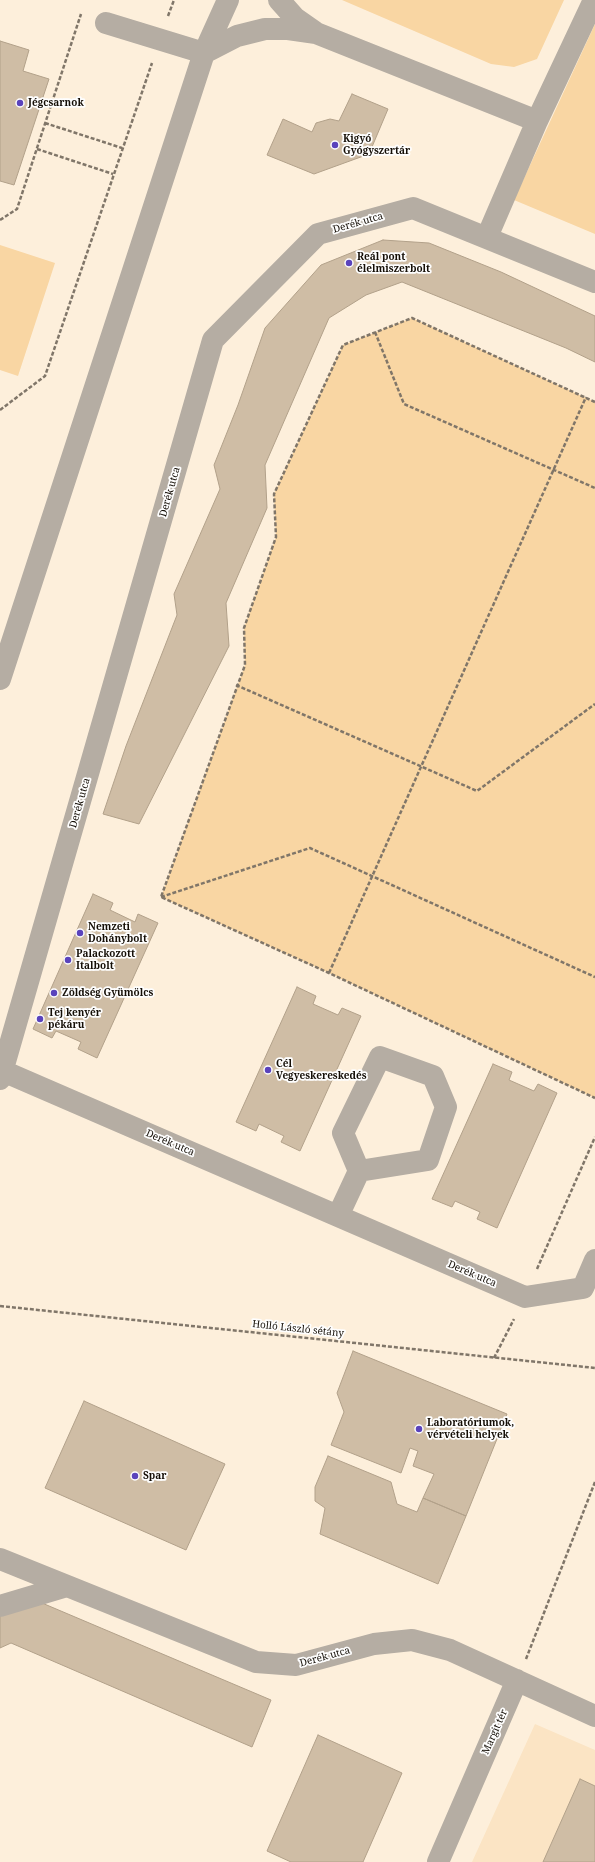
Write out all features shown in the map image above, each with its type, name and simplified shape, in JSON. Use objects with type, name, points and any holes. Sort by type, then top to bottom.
[{"type":"street","points":[[0,679],[204,53],[228,0]]},
{"type":"street","points":[[279,0],[295,18],[316,33]]},
{"type":"street","points":[[487,237],[537,121],[594,0]]},
{"type":"street","points":[[106,23],[204,53],[237,36],[265,29],[288,29],[316,33],[537,121]]},
{"type":"street","name":"Derék utca","points":[[525,1297],[338,1216],[1,1075],[213,340],[318,234],[413,208],[595,282]]},
{"type":"street","points":[[338,1216],[359,1171],[343,1133],[380,1057],[433,1076],[446,1106],[428,1160],[359,1171]]},
{"type":"street","points":[[525,1297],[583,1288],[595,1260]]},
{"type":"street","name":"Derék utca","points":[[0,1559],[256,1662],[296,1665],[374,1644],[412,1640],[450,1650],[517,1680]]},
{"type":"street","points":[[0,1606],[67,1586]]},
{"type":"street","points":[[517,1680],[595,1716]]},
{"type":"street","name":"Margit tér","points":[[438,1862],[517,1680]]},
{"type":"path","points":[[0,220],[17,209],[81,14]]},
{"type":"path","points":[[0,410],[46,376],[140,97]]},
{"type":"path","points":[[45,122],[122,148]]},
{"type":"path","points":[[36,149],[114,174]]},
{"type":"path","points":[[161,897],[236,685],[245,665],[244,628],[276,537],[274,494],[343,345],[412,318],[595,402]]},
{"type":"path","points":[[375,332],[404,404],[595,488]]},
{"type":"path","points":[[329,972],[586,397]]},
{"type":"path","points":[[236,685],[477,791],[595,704]]},
{"type":"path","points":[[161,897],[310,848],[595,977]]},
{"type":"path","points":[[161,897],[329,972],[595,1098]]},
{"type":"path","points":[[494,1358],[525,1297],[595,1137]]},
{"type":"path","name":"Holló László sétány","points":[[0,1306],[595,1368]]},
{"type":"path","points":[[517,1680],[595,1482]]},
{"type":"shaded area","points":[[342,0],[564,0],[537,59],[514,67],[491,64]]},
{"type":"shaded area","points":[[595,24],[595,234],[514,200]]},
{"type":"shaded area","points":[[0,245],[55,263],[18,376],[0,370]]},
{"type":"shaded area","points":[[412,318],[595,402],[595,1098],[329,973],[161,897],[245,665],[244,628],[276,537],[274,494],[343,345]]},
{"type":"shaded area","points":[[535,1724],[595,1750],[595,1862],[472,1862]]},
{"type":"building","name":"Jégcsarnok","points":[[0,41],[29,50],[23,71],[49,79],[14,185],[0,181]]},
{"type":"building","points":[[352,94],[388,109],[369,154],[314,174],[267,155],[283,119],[312,132],[316,123],[330,119],[339,121]]},
{"type":"building","points":[[383,240],[429,243],[501,272],[595,316],[595,362],[566,348],[402,282],[366,295],[329,318],[265,465],[267,508],[226,603],[229,646],[139,824],[103,814],[126,746],[177,615],[174,594],[220,489],[214,465],[238,405],[265,328],[321,265]]},
{"type":"building","points":[[93,894],[113,903],[110,910],[135,922],[138,914],[158,923],[97,1058],[78,1049],[81,1042],[56,1031],[52,1038],[33,1029]]},
{"type":"building","points":[[297,987],[316,996],[313,1004],[338,1015],[342,1008],[361,1016],[300,1151],[281,1142],[284,1136],[259,1124],[256,1131],[236,1122]]},
{"type":"building","points":[[493,1064],[512,1072],[509,1080],[534,1091],[538,1084],[557,1093],[497,1228],[477,1219],[480,1212],[455,1201],[452,1207],[432,1199]]},
{"type":"building","name":"Laboratóriumok, vérvételi helyek","points":[[353,1351],[507,1414],[466,1516],[423,1498],[434,1474],[413,1466],[418,1451],[410,1448],[401,1473],[331,1445],[344,1412],[337,1393]]},
{"type":"building","name":"Spar","points":[[84,1401],[225,1464],[186,1550],[45,1488]]},
{"type":"building","points":[[328,1456],[391,1482],[397,1504],[417,1512],[423,1498],[466,1516],[438,1584],[320,1534],[325,1508],[315,1501],[315,1487]]},
{"type":"building","points":[[42,1603],[271,1700],[252,1747],[11,1643],[0,1648],[0,1606]]},
{"type":"building","points":[[318,1735],[402,1773],[363,1862],[291,1862],[267,1851]]},
{"type":"building","points":[[580,1779],[595,1786],[595,1862],[543,1862]]},
{"type":"place","name":"Jégcsarnok","points":[[20,103]]},
{"type":"place","name":"Kigyó Gyógyszertár","points":[[335,145]]},
{"type":"place","name":"Reál pont élelmiszerbolt","points":[[349,263]]},
{"type":"place","name":"Nemzeti Dohánybolt","points":[[80,933]]},
{"type":"place","name":"Palackozott Italbolt","points":[[68,960]]},
{"type":"place","name":"Zöldség Gyümölcs","points":[[54,993]]},
{"type":"place","name":"Tej kenyér pékáru","points":[[40,1019]]},
{"type":"place","name":"Cél Vegyeskereskedés","points":[[268,1070]]},
{"type":"place","name":"Laboratóriumok, vérvételi helyek","points":[[419,1429]]},
{"type":"place","name":"Spar","points":[[135,1476]]}]
